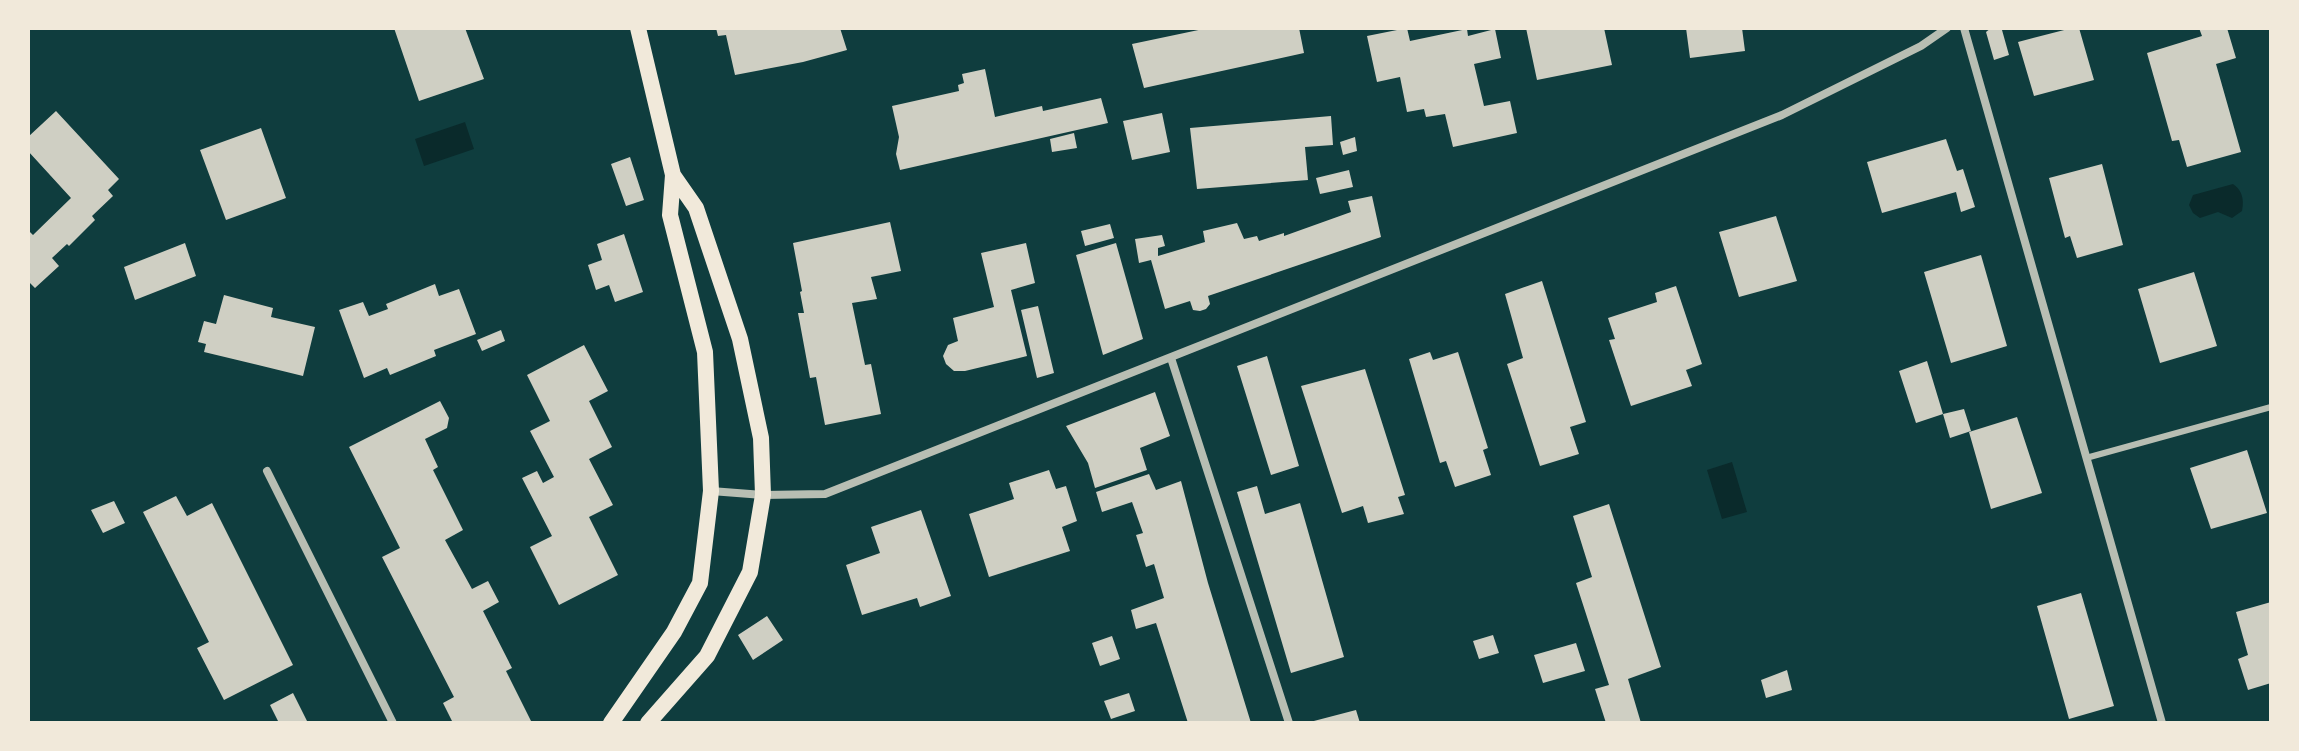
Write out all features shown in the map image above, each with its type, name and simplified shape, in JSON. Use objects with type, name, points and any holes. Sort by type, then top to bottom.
[{"type":"main road","points":[[611,723],[674,632],[700,583],[711,491],[705,352],[670,215],[673,175],[638,28]]},
{"type":"main road","points":[[648,723],[707,656],[750,572],[763,495],[761,438],[740,339],[696,208],[673,175]]},
{"type":"street","points":[[711,491],[763,495],[825,494],[1782,115],[1921,46],[1947,28]]},
{"type":"street","points":[[1964,28],[2162,723]]},
{"type":"street","points":[[1171,358],[1289,723]]},
{"type":"street","points":[[267,471],[393,723]]},
{"type":"lane","points":[[2086,458],[2271,407]]},
{"type":"water","points":[[465,122],[474,149],[424,166],[415,139]]},
{"type":"water","points":[[2233,184],[2242,196],[2242,211],[2232,218],[2218,212],[2200,218],[2193,213],[2189,205],[2193,195]]},
{"type":"water","points":[[1732,462],[1747,512],[1722,519],[1707,470]]},
{"type":"building","points":[[394,28],[465,28],[484,79],[419,101]]},
{"type":"building","points":[[716,28],[840,28],[847,50],[735,75],[726,35],[718,36]]},
{"type":"building","points":[[1208,28],[1299,28],[1304,53],[1144,88],[1132,44]]},
{"type":"building","points":[[1407,28],[1410,41],[1467,29],[1468,36],[1495,29],[1501,58],[1474,64],[1484,106],[1510,101],[1517,133],[1453,147],[1445,114],[1426,117],[1424,109],[1407,112],[1400,77],[1377,82],[1367,36]]},
{"type":"building","points":[[1526,28],[1604,28],[1612,65],[1537,80]]},
{"type":"building","points":[[1686,28],[1742,28],[1745,51],[1690,58]]},
{"type":"building","points":[[1991,28],[2005,28],[2002,30],[2009,55],[1994,60],[1986,32]]},
{"type":"building","points":[[2079,28],[2094,80],[2034,96],[2018,42]]},
{"type":"building","points":[[2199,28],[2227,28],[2236,58],[2216,64],[2241,152],[2187,167],[2179,140],[2172,141],[2147,53],[2202,36]]},
{"type":"building","points":[[985,69],[995,117],[1042,106],[1043,111],[1101,98],[1108,123],[900,170],[896,154],[899,137],[892,106],[959,91],[958,85],[964,83],[962,74]]},
{"type":"building","points":[[56,111],[119,179],[108,190],[113,196],[92,216],[95,220],[52,258],[59,266],[35,288],[28,281],[28,230],[33,235],[71,198],[28,151],[28,137]]},
{"type":"building","points":[[1162,113],[1170,152],[1132,160],[1123,121]]},
{"type":"building","points":[[1331,116],[1333,145],[1305,147],[1308,180],[1197,189],[1190,128]]},
{"type":"building","points":[[261,128],[286,198],[226,220],[200,150]]},
{"type":"building","points":[[1074,133],[1077,148],[1052,152],[1050,139]]},
{"type":"building","points":[[1355,137],[1357,151],[1343,155],[1340,142]]},
{"type":"building","points":[[1946,139],[1957,171],[1963,169],[1975,207],[1961,212],[1956,192],[1882,213],[1867,162]]},
{"type":"building","points":[[630,157],[644,200],[626,206],[611,164]]},
{"type":"building","points":[[2102,164],[2123,245],[2077,258],[2070,236],[2065,238],[2049,178]]},
{"type":"building","points":[[1349,170],[1353,187],[1320,194],[1316,178]]},
{"type":"building","points":[[1372,196],[1381,237],[1208,296],[1210,304],[1200,311],[1193,310],[1190,301],[1165,309],[1151,260],[1139,263],[1135,239],[1162,235],[1165,246],[1158,248],[1158,256],[1205,242],[1203,231],[1237,223],[1244,239],[1257,236],[1259,241],[1284,233],[1284,236],[1351,212],[1348,201]]},
{"type":"building","points":[[1776,216],[1797,281],[1739,297],[1719,232]]},
{"type":"building","points":[[890,222],[901,271],[871,277],[877,299],[852,303],[865,365],[871,364],[881,414],[825,425],[816,377],[810,378],[798,313],[804,313],[793,243]]},
{"type":"building","points":[[1110,224],[1114,238],[1085,246],[1081,231]]},
{"type":"building","points":[[624,234],[643,292],[615,302],[609,285],[596,290],[588,265],[602,260],[597,244]]},
{"type":"building","points":[[185,243],[196,276],[135,300],[124,267]]},
{"type":"building","points":[[1026,243],[1035,283],[1011,290],[1027,356],[954,371],[943,356],[948,345],[958,341],[953,318],[994,307],[981,253]]},
{"type":"building","points":[[1116,243],[1143,339],[1103,355],[1076,255]]},
{"type":"building","points":[[1981,255],[2007,346],[1951,363],[1924,272]]},
{"type":"building","points":[[2194,272],[2217,346],[2160,363],[2138,289]]},
{"type":"building","points":[[1542,281],[1586,422],[1570,427],[1579,454],[1540,466],[1507,364],[1523,358],[1505,294]]},
{"type":"building","points":[[435,284],[439,296],[459,289],[476,334],[434,350],[436,356],[390,375],[387,368],[364,378],[339,310],[363,302],[369,316],[388,309],[386,304]]},
{"type":"building","points":[[1676,286],[1702,364],[1686,370],[1692,386],[1631,406],[1609,340],[1615,339],[1608,318],[1657,302],[1655,293]]},
{"type":"building","points":[[224,295],[273,308],[271,317],[315,327],[303,376],[204,352],[206,344],[198,342],[204,321],[216,324]]},
{"type":"building","points":[[1038,306],[1054,373],[1037,378],[1021,310]]},
{"type":"building","points":[[501,330],[505,341],[482,351],[477,340]]},
{"type":"building","points":[[584,345],[608,391],[589,401],[612,447],[589,459],[613,505],[589,517],[618,575],[559,605],[530,547],[552,536],[522,478],[537,471],[543,483],[554,477],[530,431],[550,421],[527,375]]},
{"type":"building","points":[[1430,352],[1433,360],[1458,352],[1488,448],[1483,450],[1491,475],[1455,487],[1446,461],[1440,463],[1409,359]]},
{"type":"building","points":[[1267,356],[1299,466],[1271,475],[1237,366]]},
{"type":"building","points":[[1927,361],[1943,414],[1916,423],[1899,371]]},
{"type":"building","points":[[1365,369],[1405,495],[1398,497],[1404,514],[1368,523],[1363,506],[1342,513],[1301,386]]},
{"type":"building","points":[[1155,392],[1170,436],[1140,448],[1147,470],[1095,488],[1088,463],[1066,426]]},
{"type":"building","points":[[440,401],[449,418],[447,428],[425,439],[438,467],[433,470],[463,530],[445,540],[472,589],[488,581],[499,602],[483,611],[512,668],[506,671],[532,723],[453,723],[443,703],[454,697],[382,557],[400,548],[349,447]]},
{"type":"building","points":[[1964,409],[1971,431],[1950,438],[1943,414]]},
{"type":"building","points":[[2017,417],[2042,493],[1991,509],[1969,432]]},
{"type":"building","points":[[2247,450],[2267,513],[2211,529],[2190,468]]},
{"type":"building","points":[[1049,470],[1056,489],[1066,486],[1077,521],[1062,527],[1070,551],[989,577],[969,514],[1014,499],[1009,483]]},
{"type":"building","points":[[1149,474],[1156,490],[1181,481],[1208,583],[1251,723],[1188,723],[1156,623],[1136,629],[1131,610],[1164,598],[1154,564],[1146,567],[1136,535],[1143,533],[1132,502],[1102,512],[1096,492]]},
{"type":"building","points":[[1257,486],[1265,514],[1300,503],[1344,657],[1291,673],[1237,492]]},
{"type":"building","points":[[176,496],[187,516],[212,503],[293,665],[224,700],[197,648],[209,642],[143,512]]},
{"type":"building","points":[[114,501],[125,523],[103,533],[91,510]]},
{"type":"building","points":[[1609,504],[1661,667],[1628,679],[1641,723],[1606,723],[1595,689],[1609,685],[1576,583],[1592,577],[1573,516]]},
{"type":"building","points":[[921,510],[951,596],[920,607],[917,598],[862,615],[846,565],[880,553],[871,527]]},
{"type":"building","points":[[2081,593],[2114,706],[2069,719],[2037,606]]},
{"type":"building","points":[[2271,602],[2271,683],[2248,690],[2238,659],[2248,655],[2236,612]]},
{"type":"building","points":[[767,616],[783,640],[753,660],[738,635]]},
{"type":"building","points":[[1493,635],[1499,653],[1479,659],[1473,641]]},
{"type":"building","points":[[1112,636],[1120,659],[1100,666],[1092,643]]},
{"type":"building","points":[[1576,643],[1585,671],[1543,683],[1534,655]]},
{"type":"building","points":[[1787,670],[1792,690],[1766,698],[1761,680]]},
{"type":"building","points":[[293,693],[308,723],[279,723],[270,705]]},
{"type":"building","points":[[1129,693],[1135,711],[1111,719],[1104,701]]},
{"type":"building","points":[[1356,710],[1360,723],[1310,723],[1310,722]]}]
